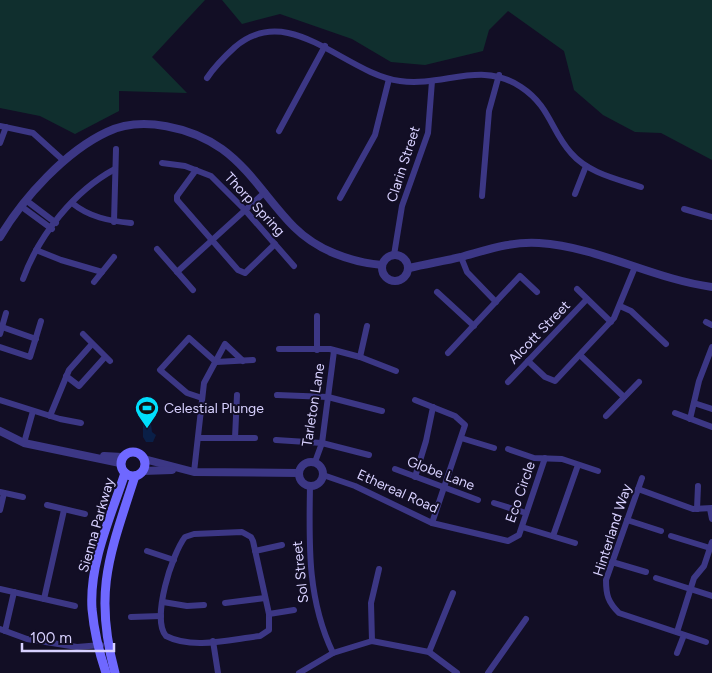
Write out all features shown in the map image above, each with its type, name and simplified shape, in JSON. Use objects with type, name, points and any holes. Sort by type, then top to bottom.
[{"type":"main road","points":[[133,452],[144,458],[145,465],[139,474],[125,474],[121,460],[133,452]]},
{"type":"main road","name":"Sienna Parkway","points":[[106,673],[102,644],[92,607],[97,561],[125,474]]},
{"type":"main road","name":"Sienna Parkway","points":[[115,673],[102,644],[104,586],[110,555],[139,474]]},
{"type":"street","points":[[207,78],[215,66],[244,38],[263,31],[288,32],[310,38],[366,70],[389,80],[432,81],[473,74],[499,75],[522,87],[544,107],[570,153],[586,166],[642,187]]},
{"type":"street","points":[[279,131],[325,46]]},
{"type":"street","points":[[482,196],[489,111],[499,75]]},
{"type":"street","points":[[340,198],[375,135],[389,80]]},
{"type":"street","name":"Clarin Street","points":[[394,254],[402,206],[428,133],[432,81]]},
{"type":"street","points":[[0,237],[25,204],[64,161],[108,131],[142,124],[179,129],[199,136],[222,150],[249,174],[294,227],[315,243],[339,256],[360,263],[382,265]]},
{"type":"street","points":[[0,143],[3,127],[33,133],[64,161]]},
{"type":"street","points":[[114,222],[116,148]]},
{"type":"street","name":"Thorp Spring","points":[[162,163],[173,163],[212,176],[246,210],[294,266]]},
{"type":"street","points":[[575,194],[586,166]]},
{"type":"street","points":[[23,279],[36,250],[72,203],[87,187],[115,169]]},
{"type":"street","points":[[196,170],[177,200],[238,270],[245,273],[274,244]]},
{"type":"street","points":[[178,272],[265,192]]},
{"type":"street","points":[[72,203],[83,212],[114,222],[131,222]]},
{"type":"street","points":[[25,204],[54,226]]},
{"type":"street","points":[[684,209],[712,218]]},
{"type":"street","points":[[408,268],[512,244],[538,242],[598,254],[686,282],[712,287]]},
{"type":"street","points":[[157,249],[193,290]]},
{"type":"street","points":[[36,250],[61,260],[102,272]]},
{"type":"street","points":[[394,254],[402,257],[408,268],[406,276],[394,281],[386,278],[382,265],[386,258],[394,254]]},
{"type":"street","points":[[461,257],[467,272],[496,302]]},
{"type":"street","points":[[94,282],[114,258]]},
{"type":"street","points":[[528,361],[545,378],[555,381],[611,322],[620,306],[635,267]]},
{"type":"street","points":[[448,353],[520,276],[537,292]]},
{"type":"street","points":[[577,288],[611,322]]},
{"type":"street","points":[[436,292],[474,326]]},
{"type":"street","name":"Alcott Street","points":[[508,382],[587,299]]},
{"type":"street","points":[[620,306],[631,312],[666,344]]},
{"type":"street","points":[[6,313],[1,331],[36,339]]},
{"type":"street","points":[[317,316],[317,350]]},
{"type":"street","points":[[0,347],[30,357],[42,321]]},
{"type":"street","points":[[360,357],[367,326]]},
{"type":"street","points":[[66,376],[79,386],[108,359],[83,334]]},
{"type":"street","points":[[202,398],[188,393],[160,370],[189,338],[216,362],[253,360]]},
{"type":"street","points":[[50,416],[66,376],[92,344]]},
{"type":"street","points":[[194,472],[204,383],[225,344],[243,361]]},
{"type":"street","points":[[690,419],[712,347]]},
{"type":"street","points":[[279,349],[334,350],[360,357],[396,371]]},
{"type":"street","name":"Tarleton Lane","points":[[315,462],[322,443],[334,350]]},
{"type":"street","points":[[580,355],[624,397]]},
{"type":"street","points":[[606,416],[639,382]]},
{"type":"street","points":[[235,438],[236,395]]},
{"type":"street","points":[[277,395],[328,397],[382,411]]},
{"type":"street","points":[[0,400],[50,416],[81,423]]},
{"type":"street","points":[[415,400],[456,416],[465,425],[432,523]]},
{"type":"street","points":[[694,403],[712,409]]},
{"type":"street","points":[[415,477],[426,441],[433,407]]},
{"type":"street","points":[[24,443],[33,411]]},
{"type":"street","points":[[675,413],[712,427]]},
{"type":"street","points":[[0,431],[24,443],[94,457],[121,460]]},
{"type":"street","points":[[198,438],[255,438]]},
{"type":"street","points":[[461,438],[494,448]]},
{"type":"street","points":[[276,440],[322,443],[369,455]]},
{"type":"street","points":[[508,450],[534,458],[562,459],[598,471]]},
{"type":"street","points":[[144,458],[181,470],[194,472],[298,473]]},
{"type":"street","name":"Eco Circle","points":[[519,535],[545,458]]},
{"type":"street","points":[[315,462],[321,467],[323,475],[317,484],[310,486],[300,480],[298,473],[304,463],[315,462]]},
{"type":"street","points":[[553,536],[578,465]]},
{"type":"street","name":"Globe Lane","points":[[395,469],[444,489],[478,500]]},
{"type":"street","points":[[139,474],[181,470]]},
{"type":"street","name":"Ethereal Road","points":[[323,475],[355,486],[432,523],[508,541],[519,535]]},
{"type":"street","name":"Hinterland Way","points":[[642,478],[606,580],[606,595],[610,604],[620,613],[706,642]]},
{"type":"street","name":"Sol Street","points":[[310,486],[309,555],[311,582],[317,611],[333,653]]},
{"type":"street","points":[[697,509],[698,486]]},
{"type":"street","points":[[638,489],[697,509],[711,508],[712,519]]},
{"type":"street","points":[[0,510],[2,492],[23,497]]},
{"type":"street","points":[[494,503],[526,513]]},
{"type":"street","points":[[47,505],[85,514]]},
{"type":"street","points":[[44,599],[64,510]]},
{"type":"street","points":[[627,520],[661,531]]},
{"type":"street","points":[[522,526],[574,543]]},
{"type":"street","points":[[242,532],[250,537],[255,551],[269,614],[270,624],[265,634],[213,641],[189,642],[171,639],[162,632],[161,616],[163,602],[174,560],[185,537],[194,534],[242,532]]},
{"type":"street","points":[[671,536],[711,545],[704,566],[694,578],[690,589],[677,653]]},
{"type":"street","points":[[255,551],[282,545]]},
{"type":"street","points":[[146,551],[174,560]]},
{"type":"street","points":[[612,562],[646,572]]},
{"type":"street","points":[[372,642],[371,603],[379,569]]},
{"type":"street","points":[[656,578],[712,596]]},
{"type":"street","points":[[0,589],[74,606]]},
{"type":"street","points":[[14,592],[2,630],[28,639],[77,647],[102,644]]},
{"type":"street","points":[[429,652],[453,593]]},
{"type":"street","points":[[225,603],[265,598]]},
{"type":"street","points":[[163,602],[204,605]]},
{"type":"street","points":[[269,614],[294,610]]},
{"type":"street","points":[[131,617],[161,616]]},
{"type":"street","points":[[488,673],[526,619]]},
{"type":"street","points":[[213,641],[218,673]]},
{"type":"street","points":[[299,673],[333,653],[372,642],[429,652],[457,673]]},
{"type":"green space","points":[[0,0],[205,0],[152,57],[187,93],[119,91],[119,111],[75,134],[40,116],[0,108]]},
{"type":"green space","points":[[222,0],[712,0],[712,160],[661,133],[635,132],[603,115],[574,90],[564,51],[508,11],[489,30],[483,51],[425,65],[391,62],[352,39],[280,14],[242,24]]},
{"type":"water","name":"Celestial Plunge","points":[[148,421],[151,424],[152,432],[156,435],[153,442],[146,442],[143,437],[143,425]]},
{"type":"place","name":"Celestial Plunge","points":[[147,429]]}]
